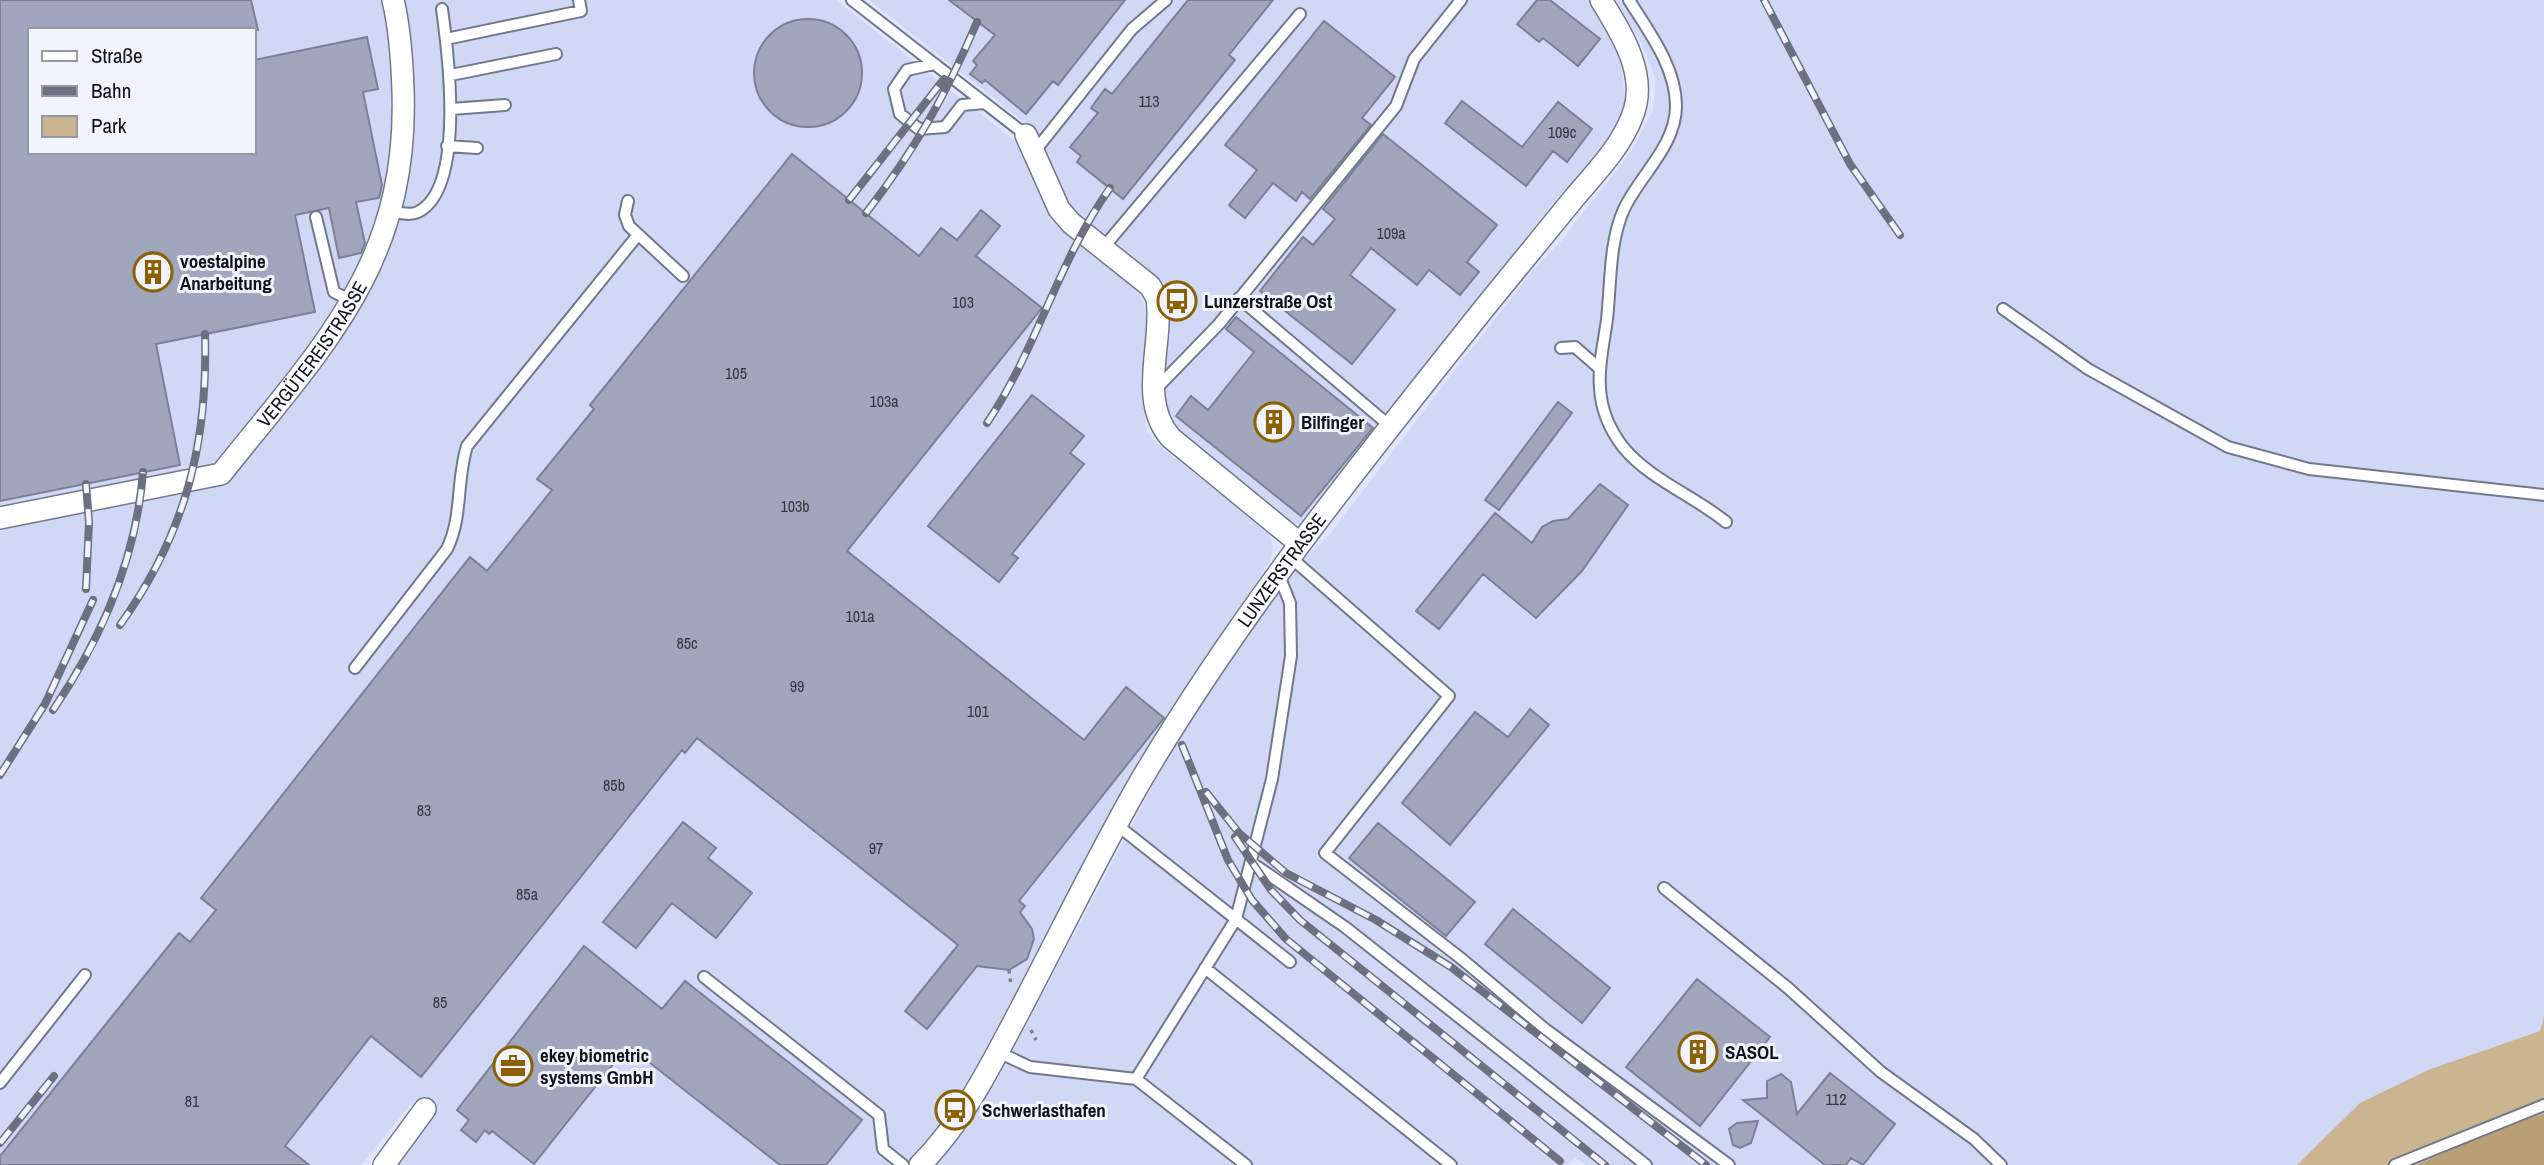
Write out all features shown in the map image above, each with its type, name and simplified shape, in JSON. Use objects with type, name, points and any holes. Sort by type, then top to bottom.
[{"type":"street","name":"VERGÜTEREISTRASSE","points":[[0,518],[221,474],[334,333],[380,248],[391,211],[403,141],[399,36],[393,0]]},
{"type":"street","name":"LUNZERSTRASSE","points":[[920,1165],[958,1118],[998,1052],[1117,825],[1189,702],[1289,557],[1616,148],[1633,116],[1637,96],[1636,72],[1629,50],[1601,0]]},
{"type":"street","points":[[1031,143],[1059,209],[1071,223],[1150,286],[1157,298],[1154,391],[1159,425],[1289,557]]},
{"type":"street","points":[[384,1165],[425,1109]]},
{"type":"lane","points":[[446,39],[581,11],[579,0]]},
{"type":"lane","points":[[852,0],[985,103],[1031,143],[1132,29],[1166,0]]},
{"type":"lane","points":[[1154,391],[1239,298],[1396,106],[1414,59],[1461,0]]},
{"type":"lane","points":[[1629,0],[1667,66],[1676,107],[1674,124],[1661,152],[1623,211],[1615,243],[1599,368],[1604,411],[1624,448],[1644,467],[1726,522]]},
{"type":"lane","points":[[391,211],[416,213],[424,208],[443,174],[451,109],[451,75],[442,9]]},
{"type":"lane","points":[[1103,248],[1300,14]]},
{"type":"lane","points":[[451,75],[556,54]]},
{"type":"lane","points":[[934,64],[907,70],[894,89],[900,114],[919,130],[945,127],[962,105],[985,103]]},
{"type":"lane","points":[[451,109],[505,105]]},
{"type":"lane","points":[[447,146],[477,148]]},
{"type":"lane","points":[[628,201],[625,215],[637,236],[683,276]]},
{"type":"lane","points":[[316,217],[334,292],[352,301]]},
{"type":"lane","points":[[355,668],[447,550],[457,530],[460,468],[467,446],[637,236]]},
{"type":"lane","points":[[1239,298],[1391,427]]},
{"type":"lane","points":[[2003,309],[2088,369],[2228,447],[2309,470],[2544,495]]},
{"type":"lane","points":[[1560,348],[1574,347],[1599,368]]},
{"type":"lane","points":[[1136,1079],[1236,919],[1272,779],[1291,656],[1289,557]]},
{"type":"lane","points":[[1289,557],[1449,696],[1325,853],[1463,960],[1545,1029],[1729,1165]]},
{"type":"lane","points":[[1117,825],[1290,962]]},
{"type":"lane","points":[[1252,863],[1345,927],[1646,1165]]},
{"type":"lane","points":[[1664,888],[1788,988],[1881,1072],[1974,1139],[2001,1165]]},
{"type":"lane","points":[[1205,968],[1451,1165]]},
{"type":"lane","points":[[0,1083],[85,975]]},
{"type":"lane","points":[[704,977],[879,1115],[883,1149],[903,1165]]},
{"type":"lane","points":[[998,1052],[1030,1067],[1136,1079],[1246,1165]]},
{"type":"lane","points":[[2395,1165],[2544,1105]]},
{"type":"shaded area","points":[[0,0],[836,0],[1019,144],[1050,219],[1137,291],[1144,305],[1147,326],[1142,399],[1147,432],[1161,447],[1268,532],[1273,547],[1271,559],[1126,783],[957,1104],[906,1165],[397,1165],[431,1113],[414,1100],[361,1165],[0,1165]]},
{"type":"shaded area","points":[[869,0],[1589,0],[1621,60],[1625,99],[1621,116],[1610,137],[1299,524],[1290,523],[1177,435],[1164,409],[1168,320],[1156,279],[1077,214],[1066,197],[1038,133]]},
{"type":"shaded area","points":[[1616,0],[2544,0],[2544,1165],[1586,1165],[1575,1157],[1568,1165],[934,1165],[996,1082],[1171,751],[1291,570],[1327,538],[1534,269],[1562,240],[1632,150],[1653,110],[1656,78],[1641,43]]},
{"type":"shaded area","points":[[2544,1114],[2544,1165],[2417,1165],[2508,1124]]},
{"type":"green space","points":[[2544,1016],[2544,1114],[2508,1124],[2417,1165],[2297,1165],[2360,1103],[2428,1070],[2540,1031]]},
{"type":"building","name":"voestalpine Anarbeitung","points":[[0,0],[251,0],[258,30],[28,28],[28,154],[256,154],[256,60],[367,37],[378,89],[363,92],[382,185],[379,198],[356,202],[365,243],[361,253],[339,258],[329,208],[295,215],[315,312],[156,344],[180,465],[0,501]]},
{"type":"building","points":[[949,0],[1125,0],[1058,85],[1053,81],[1026,114],[985,80],[982,83],[970,74],[977,65],[973,61],[995,35]]},
{"type":"building","points":[[1188,0],[1273,0],[1229,55],[1235,60],[1123,199],[1077,162],[1081,156],[1070,147],[1098,113],[1091,108],[1105,89],[1112,94]]},
{"type":"building","points":[[1537,0],[1550,0],[1600,39],[1578,66],[1543,38],[1539,42],[1517,24]]},
{"type":"building","points":[[808,19],[829,23],[846,35],[858,52],[862,73],[858,94],[846,111],[829,123],[808,127],[787,123],[770,111],[758,94],[754,73],[758,52],[770,35],[787,23]]},
{"type":"building","points":[[1324,21],[1395,77],[1362,118],[1371,125],[1310,199],[1302,192],[1296,201],[1273,183],[1245,218],[1229,205],[1257,170],[1225,145]]},
{"type":"building","points":[[1462,101],[1522,147],[1558,102],[1592,129],[1567,162],[1553,151],[1526,186],[1445,123]]},
{"type":"building","points":[[1383,134],[1497,225],[1467,262],[1479,272],[1460,295],[1429,270],[1417,285],[1371,248],[1350,275],[1395,310],[1352,364],[1260,291],[1303,237],[1313,245],[1335,219],[1323,209]]},
{"type":"building","points":[[792,154],[919,256],[941,228],[957,240],[981,210],[1000,226],[976,256],[1042,308],[847,551],[1084,740],[1126,687],[1164,718],[1019,901],[1025,906],[1020,912],[1032,929],[1034,939],[1027,959],[1009,970],[977,966],[927,1029],[905,1011],[958,945],[697,738],[685,753],[682,750],[421,1077],[371,1036],[285,1146],[309,1165],[0,1165],[0,1156],[179,933],[190,942],[216,910],[201,898],[470,557],[487,571],[552,490],[537,479],[594,409],[590,405]]},
{"type":"building","name":"Bilfinger","points":[[1236,317],[1373,428],[1301,516],[1176,416],[1191,396],[1208,410],[1254,352],[1226,329]]},
{"type":"building","points":[[1032,395],[1084,436],[1070,453],[1084,464],[1012,554],[1018,558],[999,582],[928,526]]},
{"type":"building","points":[[1558,402],[1572,413],[1499,510],[1485,500]]},
{"type":"building","points":[[1600,484],[1628,505],[1582,571],[1536,618],[1483,574],[1439,629],[1416,611],[1495,513],[1532,543],[1542,527],[1553,521],[1568,519]]},
{"type":"building","points":[[1530,709],[1549,725],[1450,845],[1402,803],[1475,712],[1508,737]]},
{"type":"building","points":[[683,822],[716,848],[708,858],[752,893],[716,938],[672,903],[636,948],[603,922]]},
{"type":"building","points":[[1378,823],[1475,902],[1446,936],[1349,858]]},
{"type":"building","points":[[1513,909],[1610,988],[1582,1023],[1485,944]]},
{"type":"building","points":[[584,946],[662,1009],[685,981],[862,1120],[826,1165],[780,1165],[631,1048],[626,1048],[534,1164],[492,1131],[489,1134],[485,1130],[476,1142],[461,1130],[469,1120],[457,1110]]},
{"type":"building","name":"SASOL","points":[[1697,979],[1770,1037],[1700,1126],[1626,1067]]},
{"type":"building","points":[[1830,1073],[1895,1124],[1863,1165],[1851,1158],[1846,1165],[1825,1165],[1743,1100],[1767,1098],[1767,1081],[1781,1074],[1791,1082],[1797,1114]]},
{"type":"building","points":[[1758,1121],[1751,1143],[1740,1148],[1733,1145],[1729,1129],[1737,1123]]},
{"type":"railway","points":[[1764,0],[1850,164],[1900,235]]},
{"type":"railway","points":[[866,213],[928,121],[977,22]]},
{"type":"railway","points":[[849,200],[944,79]]},
{"type":"railway","points":[[987,423],[1005,395],[1076,245],[1110,188]]},
{"type":"railway","points":[[120,625],[161,557],[188,487],[202,414],[205,334]]},
{"type":"railway","points":[[53,710],[87,655],[114,597],[133,536],[143,472]]},
{"type":"railway","points":[[86,484],[89,522],[86,589]]},
{"type":"railway","points":[[0,775],[45,704],[93,600]]},
{"type":"railway","points":[[1182,745],[1228,860],[1252,900],[1286,939],[1560,1161]]},
{"type":"railway","points":[[1206,792],[1239,833],[1286,873],[1376,920],[1451,967],[1706,1165]]},
{"type":"railway","points":[[1235,837],[1271,890],[1300,920],[1605,1165]]},
{"type":"railway","points":[[0,1143],[54,1076]]},
{"type":"place","name":"voestalpine Anarbeitung","points":[[153,272]]},
{"type":"place","name":"Lunzerstraße Ost","points":[[1177,301]]},
{"type":"place","name":"Bilfinger","points":[[1274,422]]},
{"type":"place","name":"SASOL","points":[[1698,1052]]},
{"type":"place","name":"ekey biometric systems GmbH","points":[[513,1066]]},
{"type":"place","name":"Schwerlasthafen","points":[[955,1110]]}]
